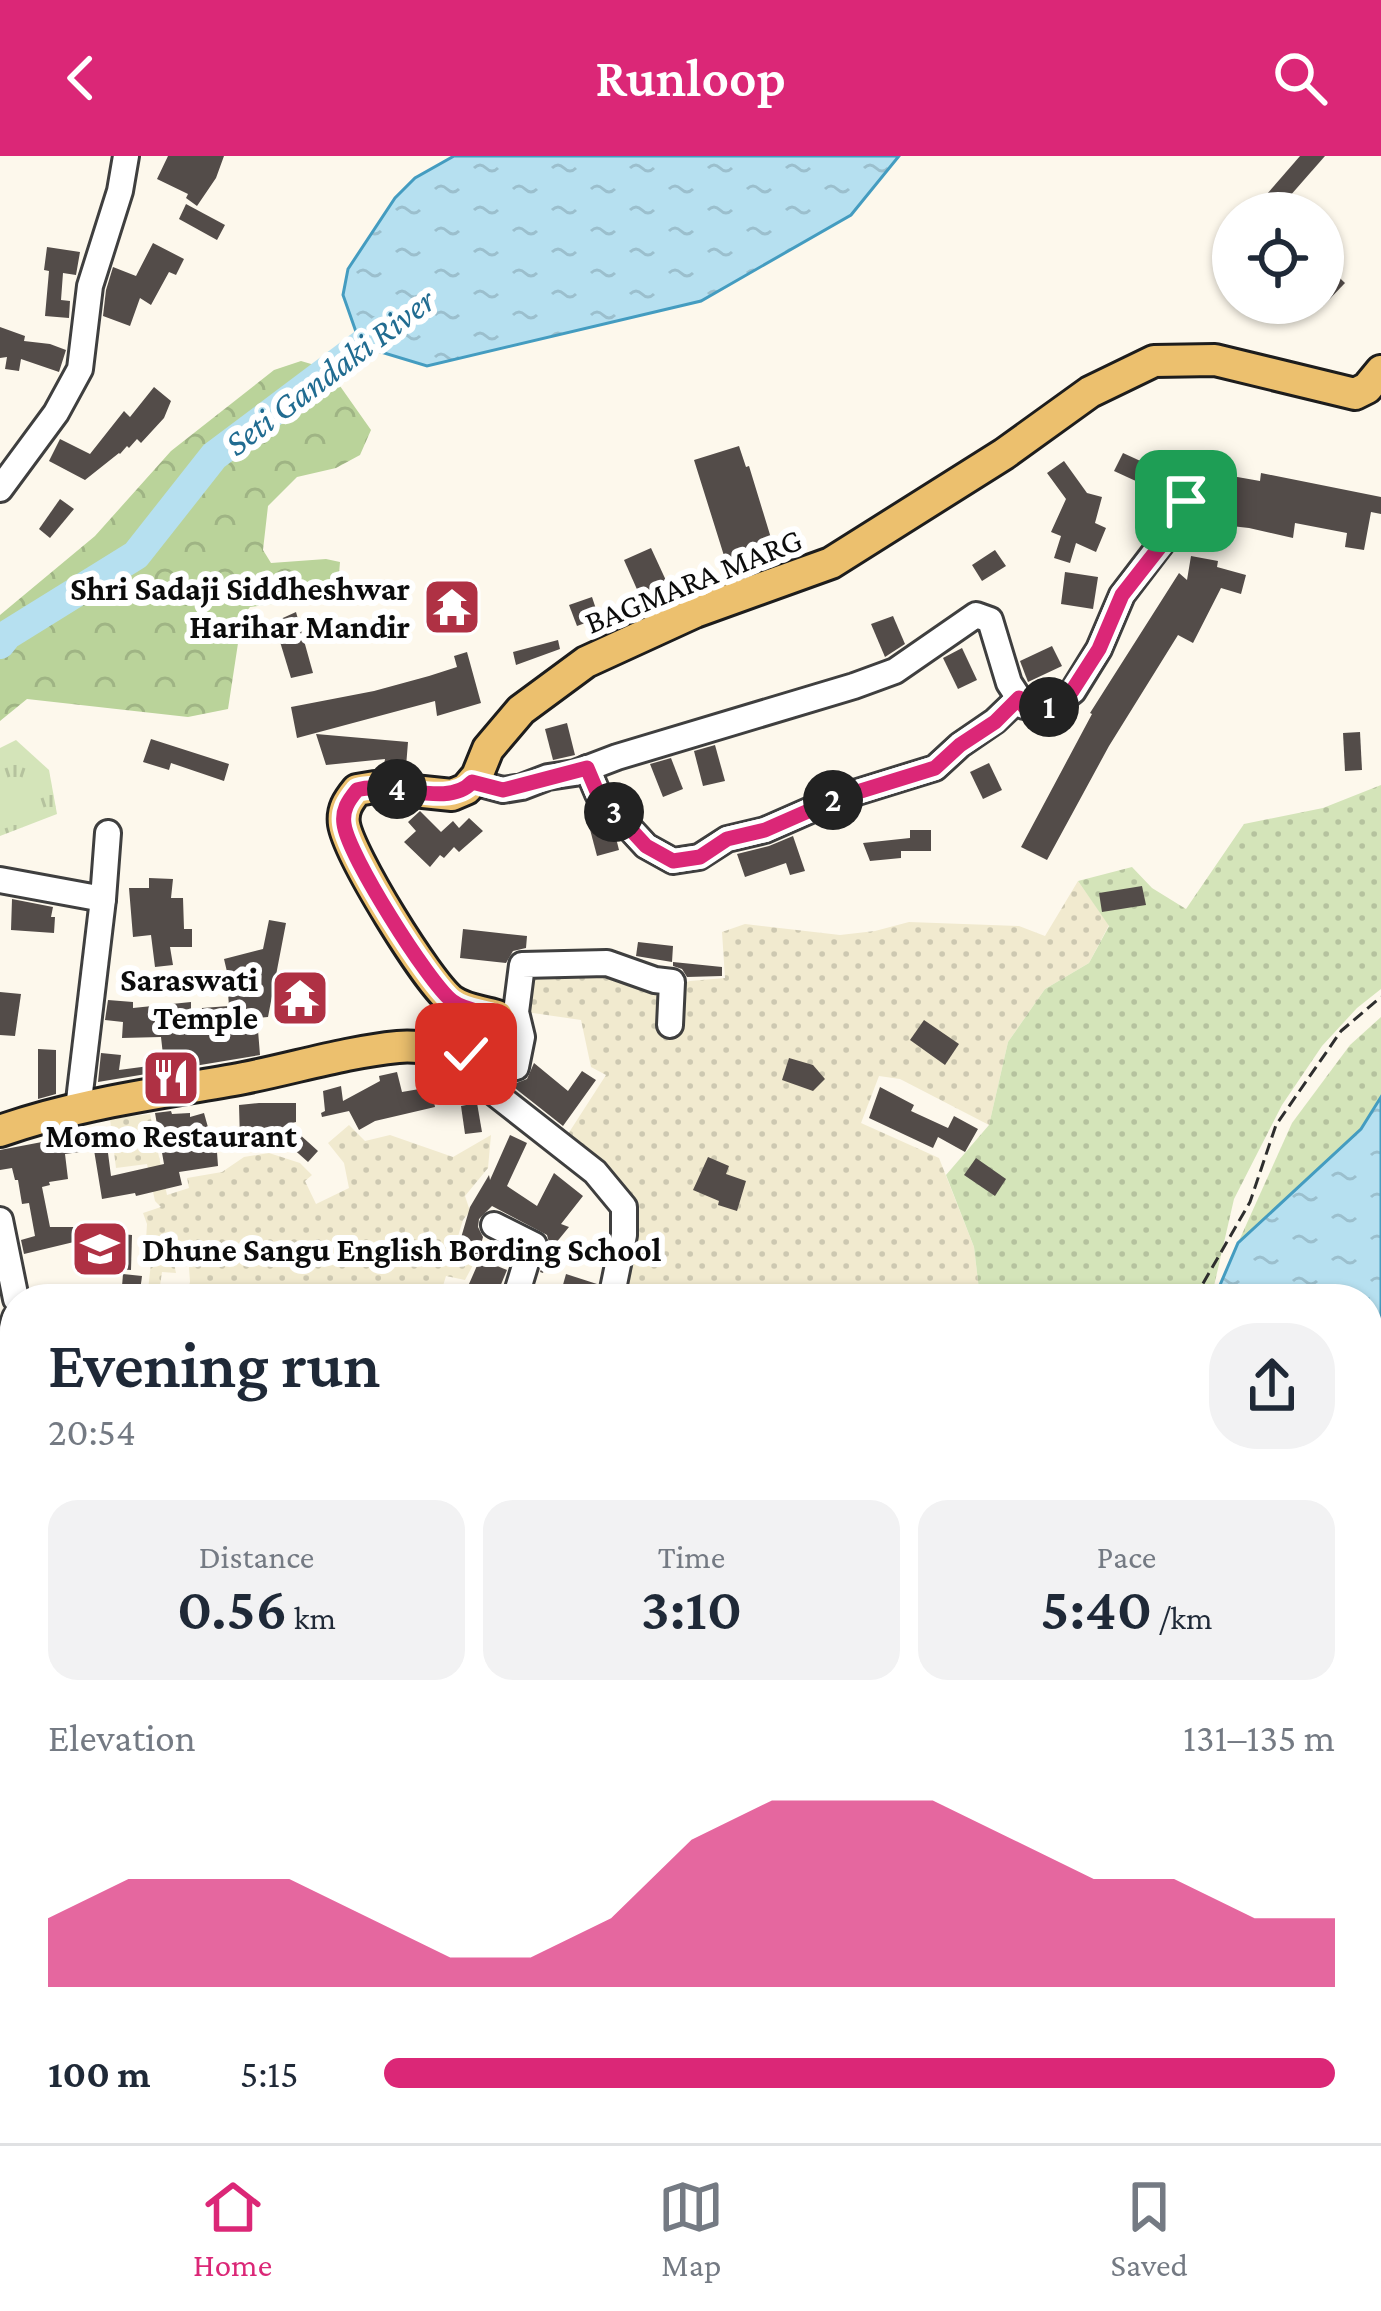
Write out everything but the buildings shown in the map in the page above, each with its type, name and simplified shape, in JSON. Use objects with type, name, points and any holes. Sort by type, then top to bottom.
[{"type":"main road","name":"BAGMARA MARG","points":[[472,782],[488,749],[521,710],[586,662],[694,612],[831,563],[1004,454],[1090,392],[1154,361],[1234,363],[1355,394],[1367,388],[1381,370]]},
{"type":"main road","points":[[5,1126],[403,1046],[466,1054],[498,1045],[502,1025],[496,1016],[454,1002],[432,981],[370,881],[343,820],[346,805],[357,790],[375,787],[452,795],[472,782]]},
{"type":"street","points":[[0,489],[56,413],[80,369],[90,286],[126,156]]},
{"type":"street","points":[[472,782],[503,790],[854,686],[895,671],[976,615],[990,620],[1009,683],[1024,706],[1053,707],[1072,691],[1099,649],[1122,595],[1162,544],[1186,501]]},
{"type":"street","points":[[587,768],[598,794],[646,846],[673,861],[700,857],[727,839],[765,830],[838,798],[935,768],[1019,698]]},
{"type":"street","points":[[78,1109],[108,833]]},
{"type":"street","points":[[0,880],[103,899]]},
{"type":"street","points":[[443,1052],[493,1072],[516,1067],[522,1037],[516,1012],[522,965],[607,963],[672,982],[670,1025]]},
{"type":"street","points":[[443,1052],[595,1172],[624,1207],[614,1284]]},
{"type":"street","points":[[0,1220],[13,1284]]},
{"type":"street","points":[[494,1226],[534,1245],[520,1284]]},
{"type":"path","points":[[1203,1284],[1250,1202],[1276,1125],[1341,1031],[1381,998]]},
{"type":"shaded area","points":[[1078,881],[1109,925],[1089,963],[1045,989],[1008,1042],[989,1125],[900,1079],[879,1076],[861,1123],[939,1158],[974,1247],[978,1284],[621,1284],[635,1209],[568,1134],[606,1075],[591,1067],[581,1020],[526,1012],[528,971],[614,970],[659,991],[690,981],[725,978],[722,932],[745,924],[840,935],[909,922],[1019,926],[1045,936]]},
{"type":"shaded area","points":[[150,1114],[167,1195],[189,1188],[187,1178],[222,1172],[244,1157],[269,1153],[300,1163],[312,1175],[305,1181],[316,1204],[349,1188],[344,1163],[328,1143],[349,1125],[365,1141],[390,1135],[453,1157],[491,1135],[488,1168],[465,1196],[470,1211],[452,1256],[473,1265],[465,1280],[446,1276],[444,1284],[189,1284],[188,1253],[176,1255],[176,1273],[162,1272],[160,1284],[149,1284],[151,1263],[145,1256],[143,1213],[161,1207],[155,1201],[147,1164],[116,1168],[110,1119]]},
{"type":"green space","points":[[301,361],[328,369],[371,430],[360,455],[336,468],[297,477],[268,506],[263,550],[271,563],[326,559],[340,562],[339,574],[303,600],[250,607],[242,617],[228,709],[188,717],[27,699],[0,721],[0,615],[95,536],[171,451],[274,370]]},
{"type":"green space","points":[[16,740],[49,770],[57,814],[0,836],[0,748]]},
{"type":"green space","points":[[1381,785],[1381,989],[1322,1046],[1282,1105],[1234,1199],[1214,1284],[978,1284],[974,1247],[946,1175],[989,1125],[1008,1042],[1045,989],[1089,963],[1109,926],[1078,881],[1132,867],[1152,888],[1186,909],[1244,824],[1323,808]]},
{"type":"green space","points":[[1381,1017],[1381,1097],[1361,1129],[1238,1243],[1292,1123],[1350,1045]]},
{"type":"water","points":[[454,156],[899,156],[851,215],[701,301],[427,366],[361,346],[343,295],[348,269],[395,198],[415,178]]},
{"type":"water","points":[[1381,1097],[1381,1284],[1220,1284],[1238,1243],[1361,1129]]},
{"type":"waterway","name":"Seti Gandaki River","points":[[0,644],[7,635],[136,555],[214,456],[391,323]]},
{"type":"place","name":"Shri Sadaji Siddheshwar Harihar Mandir","points":[[452,607]]},
{"type":"place","name":"Saraswati Temple","points":[[300,998]]},
{"type":"place","name":"Momo Restaurant","points":[[171,1078]]},
{"type":"place","name":"Dhune Sangu English Bording School","points":[[100,1249]]},
{"type":"route","points":[[466,1054],[498,1045],[502,1025],[496,1016],[454,1002],[432,981],[370,881],[343,820],[346,805],[357,790],[375,787],[452,795],[472,782],[503,790],[587,768],[598,794],[646,846],[673,861],[700,857],[727,839],[765,830],[838,798],[935,768],[1019,698],[1024,706],[1053,707],[1072,691],[1099,649],[1122,595],[1162,544],[1186,501]]}]
